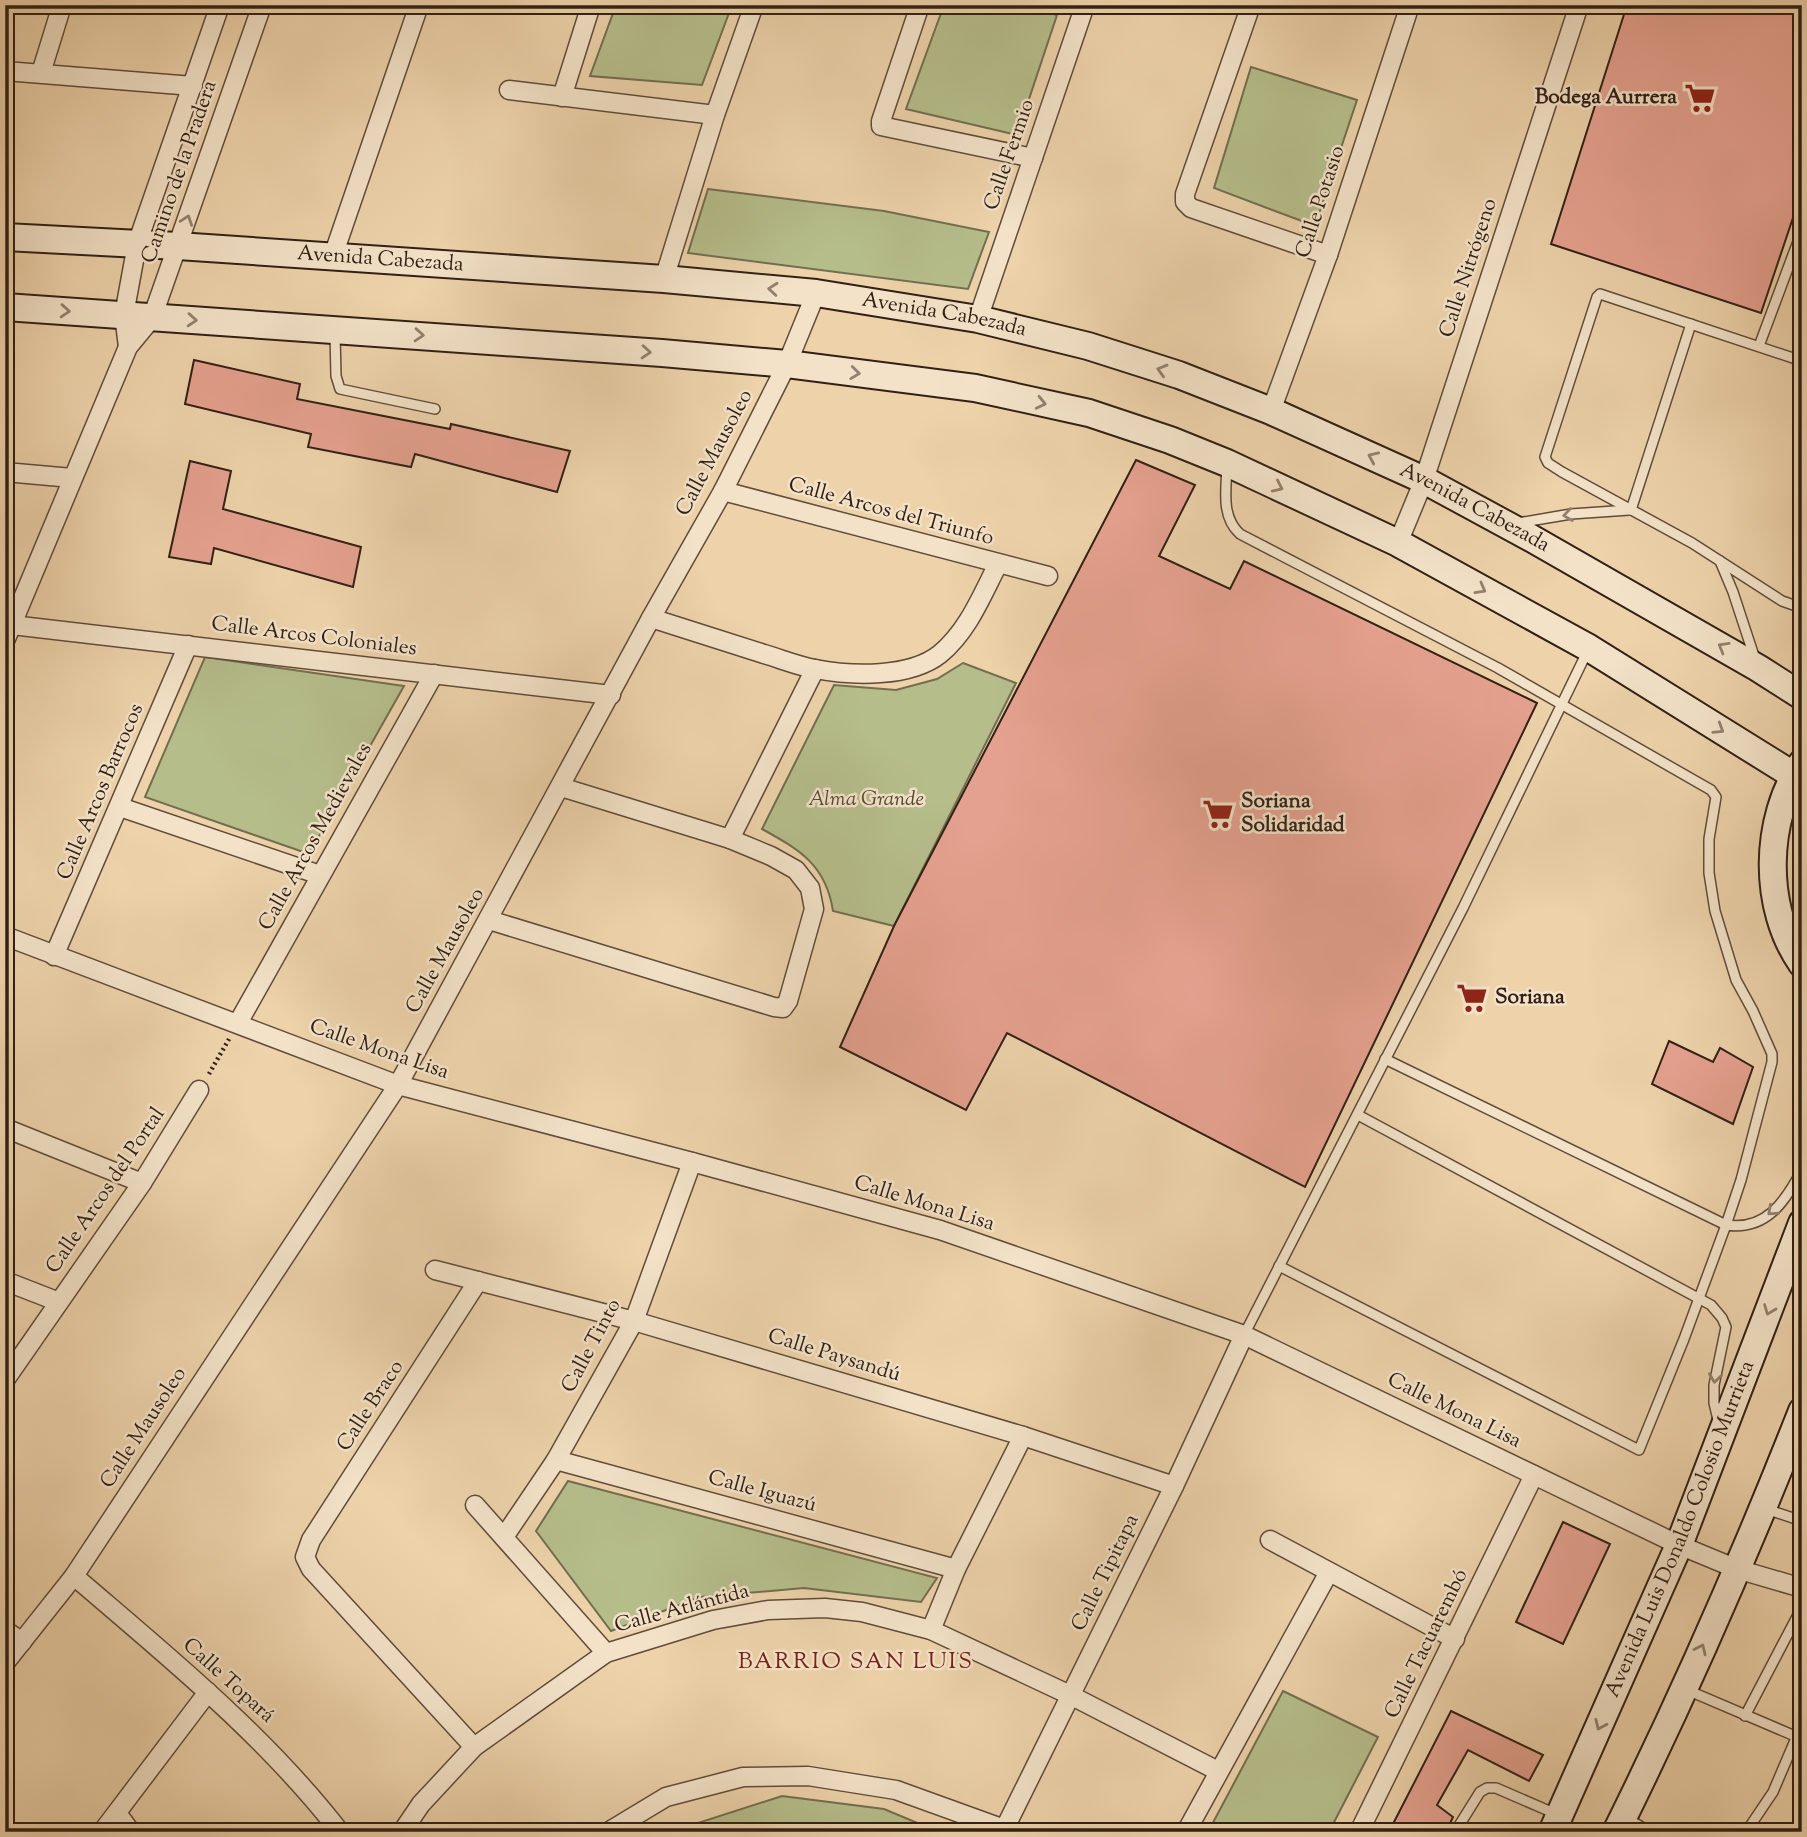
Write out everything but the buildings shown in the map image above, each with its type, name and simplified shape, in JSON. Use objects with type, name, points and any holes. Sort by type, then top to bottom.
[{"type":"main road","name":"Avenida Cabezada","points":[[5,237],[333,256],[664,279],[816,293],[978,319],[1101,350],[1180,375],[1271,411],[1424,480],[1758,668],[1802,696]]},
{"type":"main road","points":[[5,307],[662,353],[787,365],[975,388],[1089,413],[1170,440],[1227,463],[1398,543],[1589,648],[1798,769],[1774,832],[1774,891],[1791,948],[1802,964]]},
{"type":"main road","name":"Avenida Luis Donaldo Colosio Murrieta","points":[[1556,1824],[1679,1545],[1802,1223]]},
{"type":"main road","points":[[1620,1824],[1764,1508],[1802,1411]]},
{"type":"street","points":[[41,74],[62,5]]},
{"type":"street","name":"Camino de la Pradera","points":[[128,347],[124,316],[137,244],[220,5]]},
{"type":"street","name":"Camino de la Pradera","points":[[9,633],[128,347],[152,317],[262,5]]},
{"type":"street","points":[[333,256],[419,5]]},
{"type":"street","points":[[562,97],[591,5]]},
{"type":"street","points":[[664,279],[715,115],[754,5]]},
{"type":"street","points":[[920,5],[881,126],[1033,158]]},
{"type":"street","name":"Calle Fermio","points":[[978,319],[1085,5]]},
{"type":"street","points":[[1251,5],[1185,194],[1185,202],[1191,208],[1328,255]]},
{"type":"street","name":"Calle Potasio","points":[[1271,411],[1328,255],[1410,5]]},
{"type":"street","name":"Calle Nitrógeno","points":[[1398,543],[1424,480],[1579,5]]},
{"type":"street","points":[[5,71],[193,86]]},
{"type":"street","points":[[509,90],[715,115]]},
{"type":"street","name":"Calle Mausoleo","points":[[5,1663],[74,1576],[398,1085],[651,618],[723,491],[787,365],[816,293]]},
{"type":"street","points":[[5,472],[72,478]]},
{"type":"street","name":"Calle Arcos del Triunfo","points":[[723,491],[1048,576]]},
{"type":"street","points":[[651,618],[815,669],[894,672],[921,665],[939,654],[957,637],[972,615],[998,564]]},
{"type":"street","name":"Calle Arcos Coloniales","points":[[9,633],[188,645],[611,695]]},
{"type":"street","name":"Calle Arcos Barrocos","points":[[54,956],[188,645]]},
{"type":"street","points":[[730,839],[815,669]]},
{"type":"street","name":"Calle Arcos Medievales","points":[[238,1023],[435,674]]},
{"type":"street","points":[[489,920],[774,1007],[783,1008],[788,1001],[814,909],[810,888],[796,870],[730,839],[561,787]]},
{"type":"street","points":[[120,807],[320,875]]},
{"type":"street","name":"Calle Mona Lisa","points":[[5,936],[398,1085],[940,1230],[1244,1335],[1679,1545],[1737,1569],[1802,1588]]},
{"type":"street","name":"Calle Arcos del Portal","points":[[5,1380],[142,1183],[200,1090]]},
{"type":"street","points":[[5,1128],[142,1183]]},
{"type":"street","name":"Calle Tinto","points":[[504,1537],[556,1460],[634,1321],[692,1162]]},
{"type":"street","name":"Calle Paysandú","points":[[435,1270],[634,1321],[1023,1436],[1174,1486]]},
{"type":"street","points":[[5,1281],[59,1301]]},
{"type":"street","name":"Calle Braco","points":[[474,1747],[312,1569],[306,1557],[311,1541],[478,1281]]},
{"type":"street","name":"Calle Tipitapa","points":[[1004,1831],[1174,1486],[1244,1335]]},
{"type":"street","points":[[931,1630],[956,1569],[1023,1436]]},
{"type":"street","name":"Calle Iguazú","points":[[556,1460],[956,1569]]},
{"type":"street","name":"Calle Tacuarembó","points":[[1360,1831],[1534,1475]]},
{"type":"street","points":[[475,1505],[606,1653]]},
{"type":"street","points":[[1270,1540],[1455,1639]]},
{"type":"street","points":[[1186,1832],[1329,1572]]},
{"type":"street","name":"Calle Topará","points":[[74,1576],[267,1747],[340,1832]]},
{"type":"street","name":"Calle Atlántida","points":[[402,1832],[421,1804],[474,1747],[606,1653],[713,1620],[768,1610],[825,1608],[862,1612],[931,1630],[1070,1695],[1219,1771]]},
{"type":"street","points":[[5,1630],[22,1642]]},
{"type":"street","points":[[102,1832],[208,1692]]},
{"type":"street","points":[[608,1832],[666,1797],[743,1777],[808,1776],[895,1790],[1004,1831]]},
{"type":"street","points":[[117,1813],[131,1832]]},
{"type":"lane","points":[[1759,346],[1797,244],[1802,239]]},
{"type":"lane","points":[[1802,360],[1606,295],[1598,295],[1546,453],[1548,463],[1720,561],[1783,601],[1802,608]]},
{"type":"lane","points":[[1631,510],[1691,324]]},
{"type":"lane","points":[[335,329],[336,376],[340,389],[435,409]]},
{"type":"lane","points":[[1227,463],[1227,516],[1240,534],[1498,668],[1710,788],[1715,795],[1709,850],[1709,873],[1715,911],[1736,980],[1770,1047],[1773,1062],[1748,1158],[1726,1226],[1639,1450],[1279,1266]]},
{"type":"lane","points":[[1506,525],[1571,514],[1631,510]]},
{"type":"lane","points":[[1720,561],[1734,593],[1758,668]]},
{"type":"lane","points":[[1244,1335],[1463,908],[1589,648]]},
{"type":"lane","points":[[1385,1059],[1726,1226],[1746,1227],[1765,1217],[1783,1199],[1802,1170]]},
{"type":"lane","points":[[1358,1115],[1711,1305],[1725,1323],[1726,1332],[1713,1395],[1722,1434]]},
{"type":"lane","points":[[1764,1508],[1802,1521]]},
{"type":"lane","points":[[1745,1716],[1802,1607]]},
{"type":"lane","points":[[1683,1688],[1799,1738],[1773,1792],[1746,1832]]},
{"type":"lane","points":[[1455,1832],[1480,1793],[1487,1788],[1496,1788],[1556,1824]]},
{"type":"lane","points":[[1620,1824],[1650,1832]]},
{"type":"path","points":[[200,1090],[238,1023]]},
{"type":"green space","points":[[616,5],[732,5],[702,85],[590,76]]},
{"type":"green space","points":[[944,5],[1018,5],[1057,15],[1017,135],[906,109]]},
{"type":"green space","points":[[1251,67],[1357,100],[1315,226],[1214,188]]},
{"type":"green space","points":[[708,189],[884,211],[989,232],[968,289],[688,253]]},
{"type":"green space","points":[[205,657],[404,686],[309,854],[145,797]]},
{"type":"green space","name":"Alma Grande","points":[[963,663],[1016,683],[894,926],[833,911],[824,882],[817,870],[799,852],[762,829],[834,685],[896,690],[937,679]]},
{"type":"green space","points":[[1802,801],[1802,915],[1794,886],[1793,858]]},
{"type":"green space","points":[[568,1481],[937,1578],[921,1602],[804,1588],[700,1597],[611,1631],[536,1531]]},
{"type":"green space","points":[[1283,1691],[1378,1737],[1329,1832],[1208,1832]]},
{"type":"green space","points":[[782,1796],[884,1809],[939,1832],[670,1832]]},
{"type":"place","name":"Bodega Aurrera","points":[[1700,98]]},
{"type":"place","name":"Soriana Solidaridad","points":[[1218,814]]},
{"type":"place","name":"Soriana","points":[[1472,998]]},
{"type":"district","name":"BARRIO SAN LUIS","points":[[856,1662]]}]
